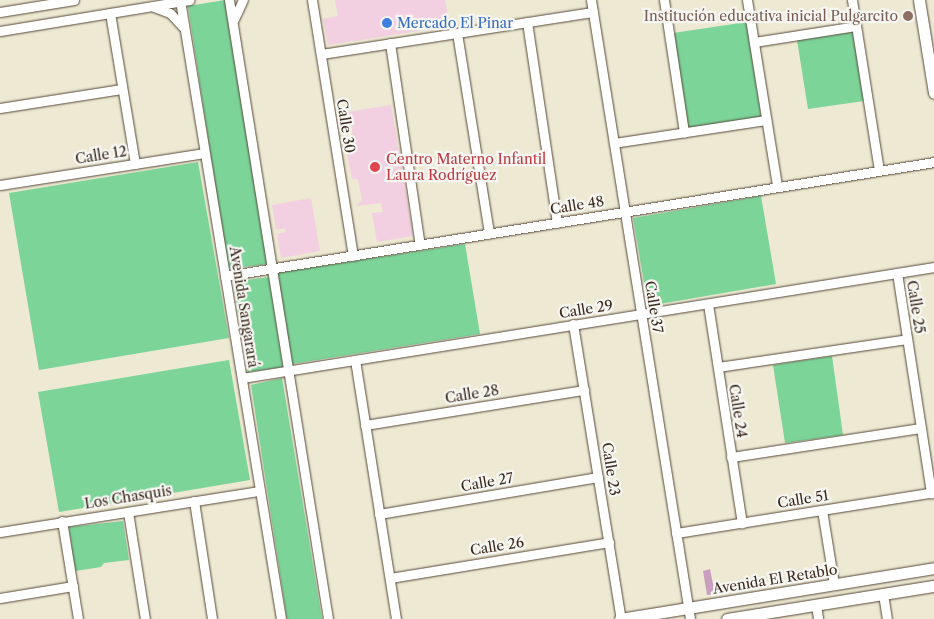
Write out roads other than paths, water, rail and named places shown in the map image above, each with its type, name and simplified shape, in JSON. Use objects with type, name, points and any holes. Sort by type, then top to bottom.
[{"type":"main road","points":[[919,0],[934,93]]},
{"type":"main road","name":"Avenida El Retablo","points":[[621,619],[689,613],[834,584],[934,568]]},
{"type":"main road","points":[[727,619],[934,586]]},
{"type":"street","points":[[0,12],[28,4],[74,0]]},
{"type":"street","points":[[0,31],[184,0]]},
{"type":"street","name":"Avenida Sangarará","points":[[184,0],[187,38],[280,619]]},
{"type":"street","points":[[229,0],[328,619]]},
{"type":"street","points":[[234,29],[234,17],[243,0]]},
{"type":"street","name":"Calle 30","points":[[312,0],[353,256]]},
{"type":"street","name":"Calle 37","points":[[591,0],[689,613]]},
{"type":"street","points":[[664,0],[684,132]]},
{"type":"street","points":[[748,0],[777,186]]},
{"type":"street","points":[[852,0],[879,171]]},
{"type":"street","points":[[146,7],[159,8],[170,13],[182,26],[187,38]]},
{"type":"street","points":[[321,54],[593,12]]},
{"type":"street","points":[[110,13],[135,164]]},
{"type":"street","points":[[527,22],[557,222]]},
{"type":"street","points":[[754,42],[856,26]]},
{"type":"street","points":[[457,33],[489,234]]},
{"type":"street","points":[[390,43],[420,245]]},
{"type":"street","points":[[0,108],[122,89]]},
{"type":"street","points":[[614,143],[766,120]]},
{"type":"street","name":"Calle 12","points":[[0,185],[205,153]]},
{"type":"street","name":"Calle 48","points":[[225,276],[934,162]]},
{"type":"street","name":"Calle 29","points":[[242,378],[934,266]]},
{"type":"street","name":"Calle 25","points":[[897,273],[932,493]]},
{"type":"street","name":"Calle 24","points":[[708,304],[742,523]]},
{"type":"street","name":"Calle 23","points":[[573,324],[621,619]]},
{"type":"street","points":[[718,367],[907,339]]},
{"type":"street","points":[[355,360],[396,619]]},
{"type":"street","name":"Calle 28","points":[[365,425],[584,390]]},
{"type":"street","points":[[732,457],[921,428]]},
{"type":"street","name":"Calle 27","points":[[380,514],[598,477]]},
{"type":"street","name":"Los Chasquis","points":[[0,532],[260,491]]},
{"type":"street","name":"Calle 51","points":[[676,533],[932,493]]},
{"type":"street","points":[[194,501],[212,619]]},
{"type":"street","points":[[822,510],[834,584]]},
{"type":"street","points":[[128,512],[145,619]]},
{"type":"street","points":[[62,521],[78,619]]},
{"type":"street","name":"Calle 26","points":[[390,578],[609,542]]},
{"type":"street","points":[[0,598],[73,586]]},
{"type":"street","points":[[883,594],[887,619]]},
{"type":"street","points":[[816,604],[818,619]]},
{"type":"place","name":"Institución educativa inicial Pulgarcito","points":[[908,16]]},
{"type":"place","name":"Mercado El Pinar","points":[[387,23]]},
{"type":"place","name":"Centro Materno Infantil Laura Rodríguez","points":[[375,167]]}]
